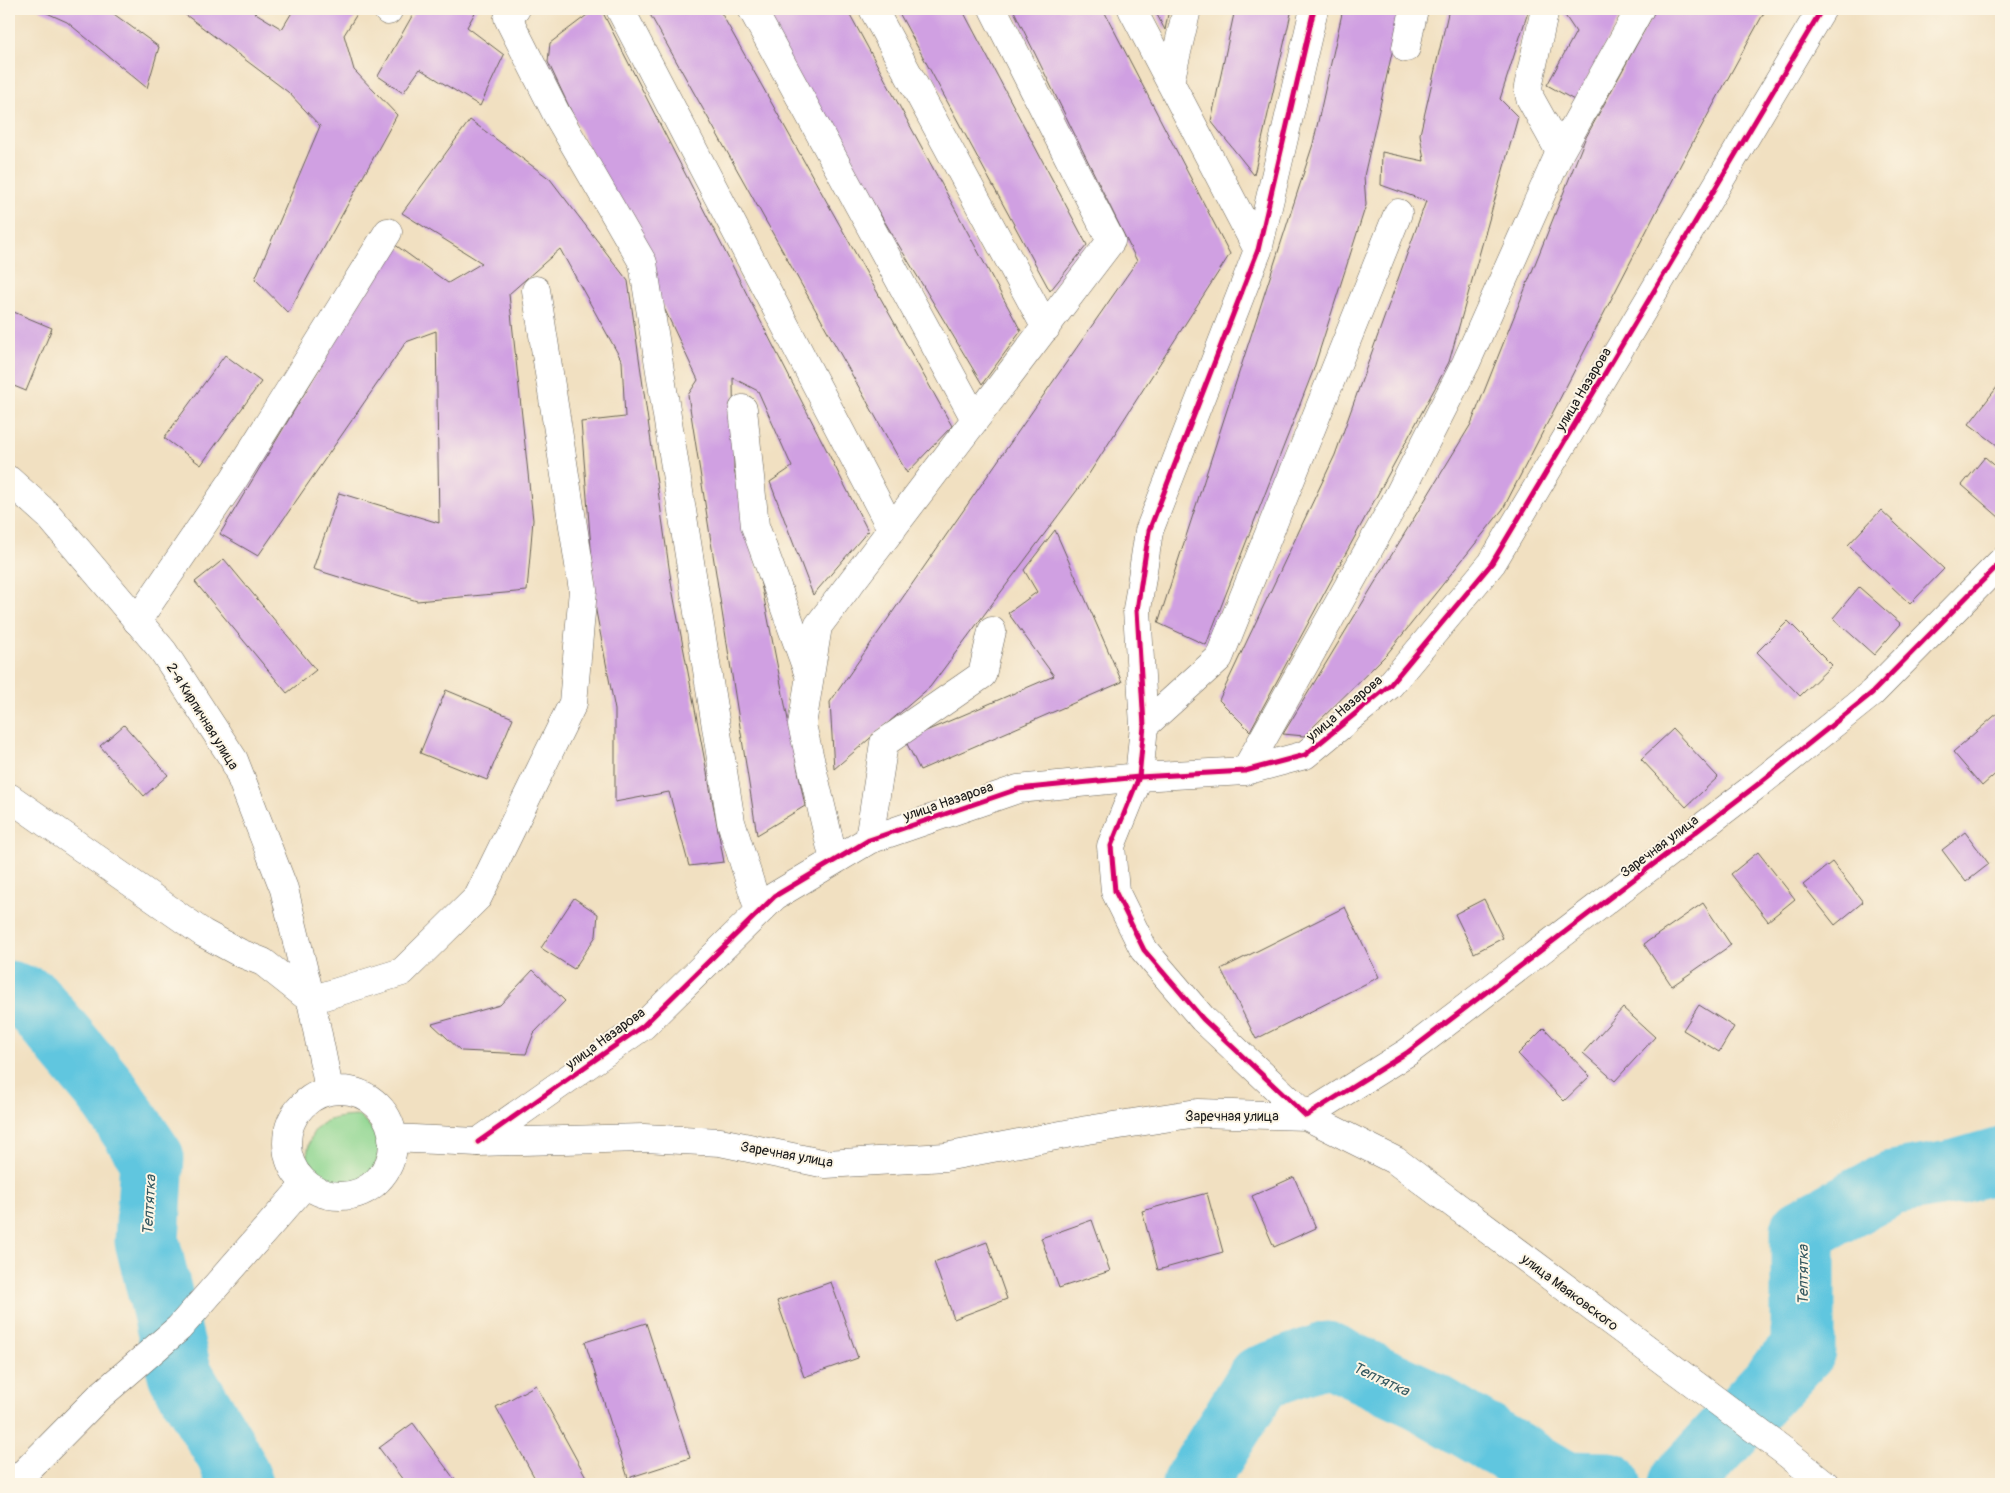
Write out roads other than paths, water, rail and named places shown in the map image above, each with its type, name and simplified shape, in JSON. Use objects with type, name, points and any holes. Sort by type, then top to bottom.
[{"type":"street","points":[[516,9],[508,18],[556,114],[643,263],[730,822],[759,912]]},
{"type":"street","points":[[620,9],[892,530]]},
{"type":"street","points":[[752,9],[975,419]]},
{"type":"street","points":[[874,9],[1046,328]]},
{"type":"street","points":[[834,861],[802,725],[818,626],[1111,241],[994,9]]},
{"type":"street","points":[[1132,9],[1258,250]]},
{"type":"street","points":[[1170,82],[1187,9]]},
{"type":"street","points":[[1306,1116],[1203,1019],[1144,950],[1115,891],[1111,846],[1139,777],[1144,726],[1137,610],[1149,531],[1258,250],[1314,9]]},
{"type":"street","points":[[1406,48],[1414,9]]},
{"type":"street","points":[[1545,9],[1528,87],[1530,98],[1560,152]]},
{"type":"street","points":[[1245,771],[1402,488],[1466,364],[1560,152],[1640,9]]},
{"type":"street","name":"улица Назарова","points":[[478,1142],[643,1026],[775,896],[869,840],[1018,789],[1139,777],[1245,771],[1305,755],[1390,685],[1492,563],[1822,9]]},
{"type":"street","points":[[1144,726],[1220,658],[1398,213]]},
{"type":"street","points":[[137,621],[234,479],[388,232]]},
{"type":"street","points":[[9,797],[203,933],[240,953],[263,962],[311,1000],[402,972],[478,897],[573,703],[583,590],[536,290]]},
{"type":"street","points":[[743,409],[755,526],[810,676]]},
{"type":"street","name":"2-я Кирпичная улица","points":[[9,480],[49,516],[162,652],[234,760],[284,889],[311,1000],[329,1089]]},
{"type":"street","name":"Заречная улица","points":[[392,1138],[478,1142],[644,1138],[720,1142],[826,1164],[945,1157],[1087,1130],[1197,1113],[1306,1116],[1408,1052],[1769,776],[1872,693],[2001,562]]},
{"type":"street","points":[[869,840],[884,743],[982,675],[992,630]]},
{"type":"street","points":[[329,1089],[341,1089],[366,1096],[382,1109],[392,1130],[392,1138],[392,1157],[381,1179],[355,1195],[325,1195],[305,1185],[288,1160],[286,1135],[293,1117],[309,1098],[329,1089]]},
{"type":"street","name":"улица Маяковского","points":[[1306,1116],[1396,1161],[1784,1451],[1825,1484]]},
{"type":"street","points":[[13,1484],[100,1396],[179,1328],[305,1185]]},
{"type":"waterway","name":"Тептятка","points":[[9,993],[31,1000],[106,1090],[152,1158],[147,1241],[180,1374],[228,1454],[241,1484]]},
{"type":"waterway","name":"Тептятка","points":[[1680,1484],[1803,1350],[1803,1230],[1892,1183],[1956,1172],[2001,1159]]},
{"type":"waterway","name":"Тептятка","points":[[1194,1484],[1260,1378],[1327,1354],[1421,1398],[1564,1483],[1609,1484]]}]
